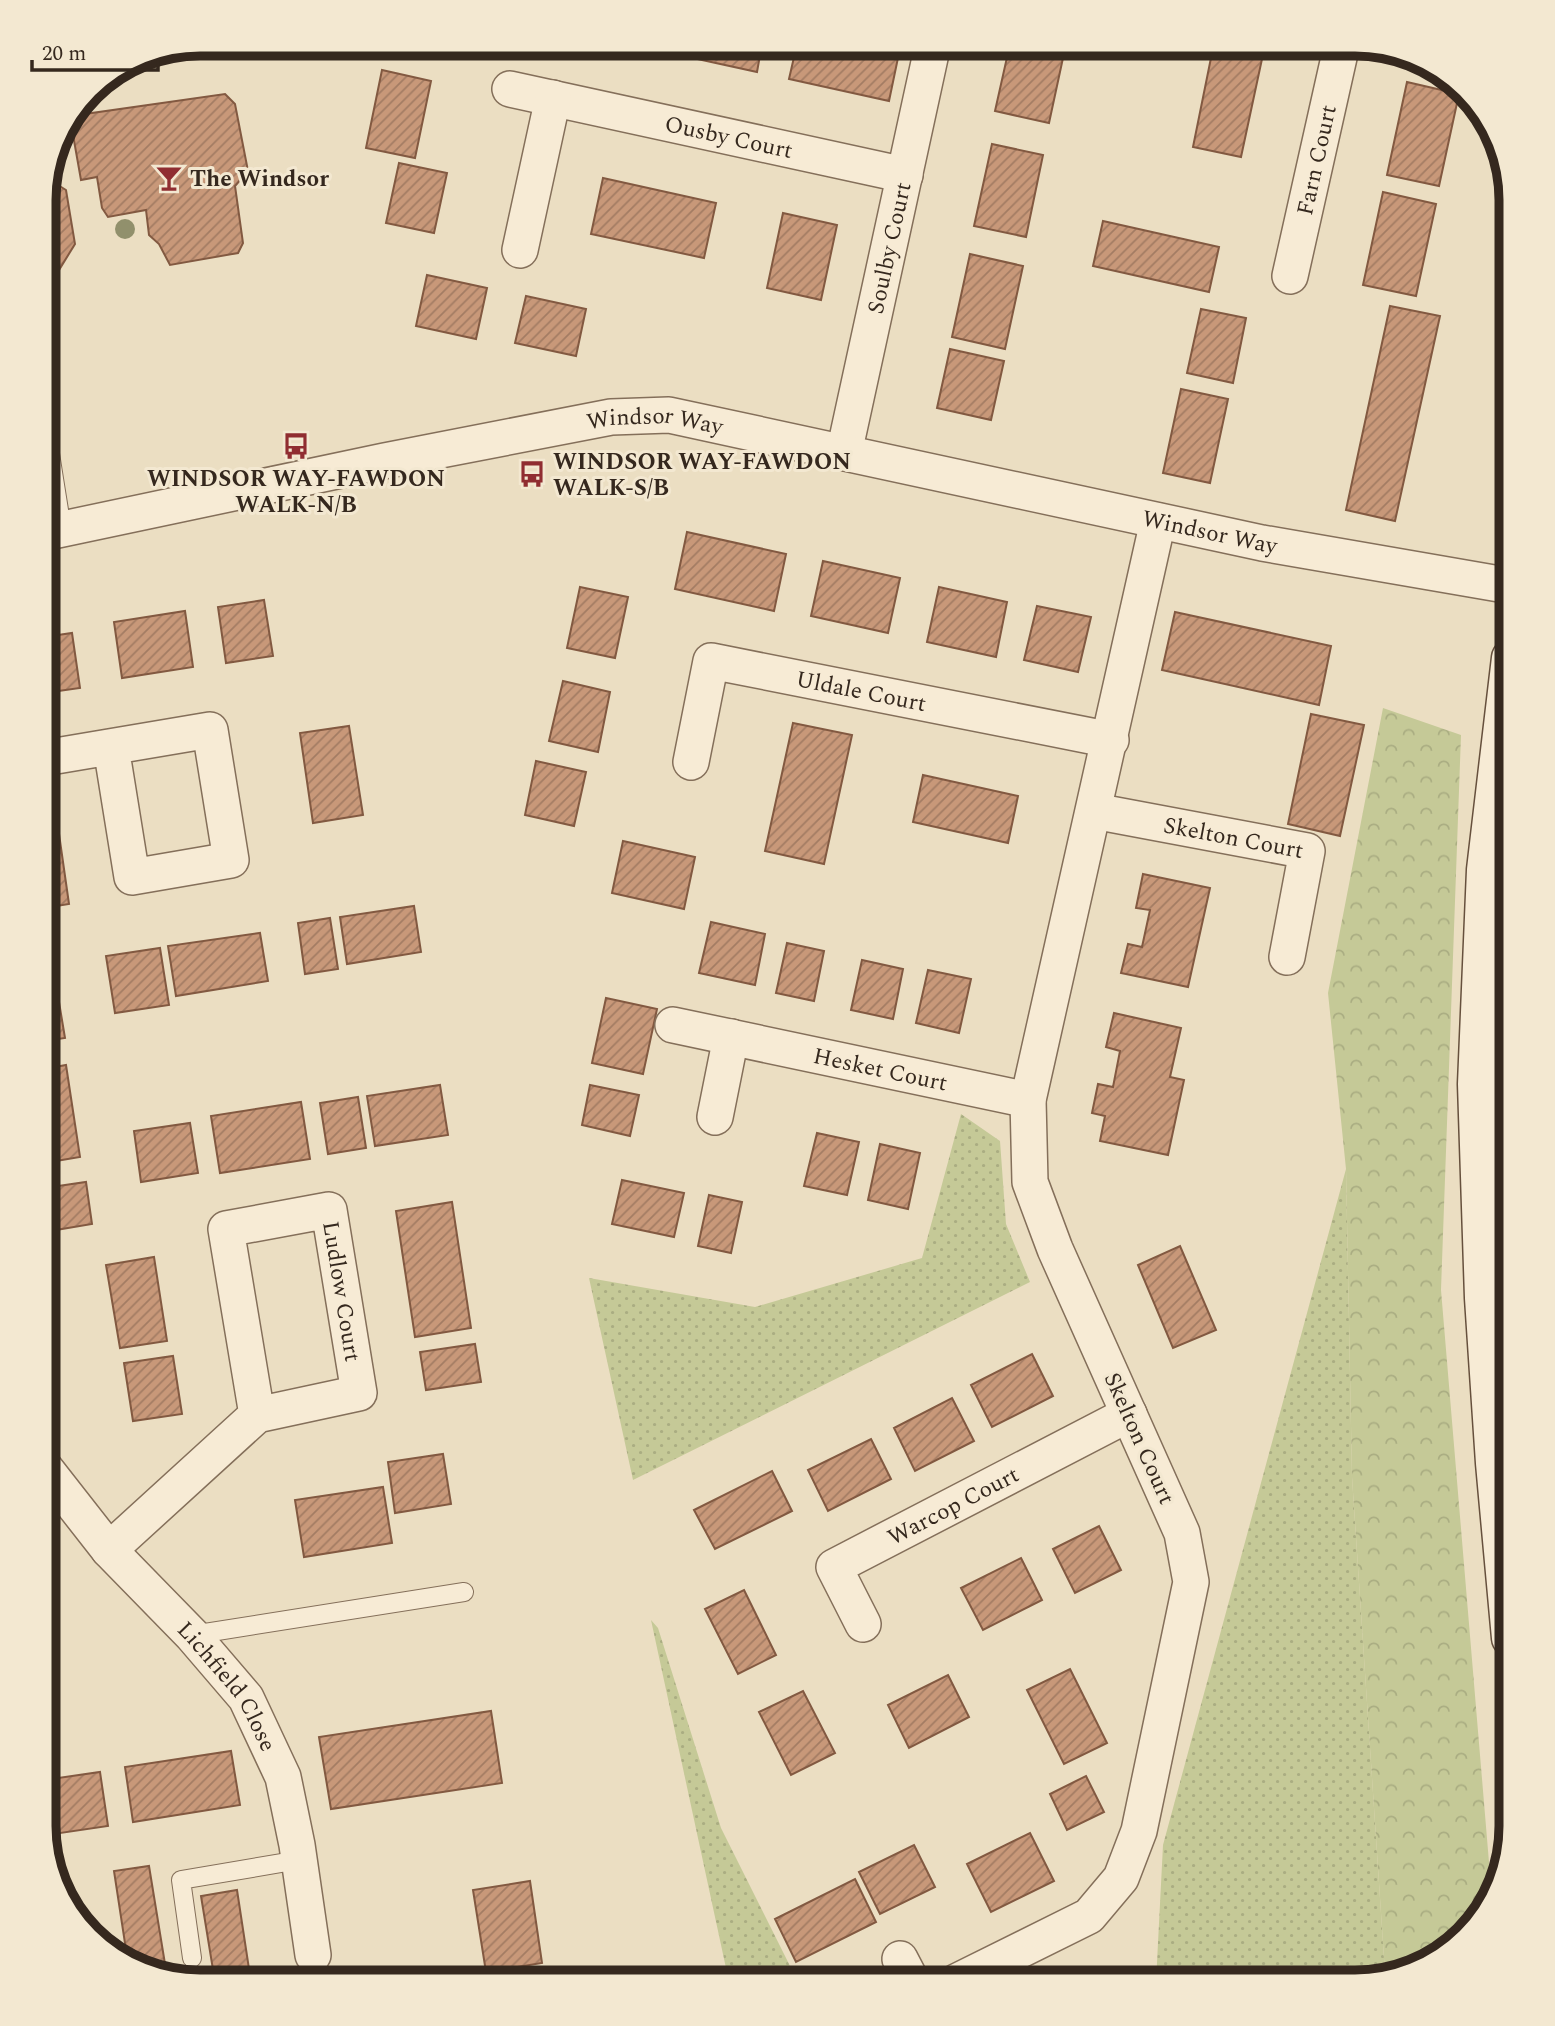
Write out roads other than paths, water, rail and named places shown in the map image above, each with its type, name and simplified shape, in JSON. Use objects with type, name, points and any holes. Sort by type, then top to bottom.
[{"type":"street","name":"Soulby Court","points":[[844,453],[930,56]]},
{"type":"street","name":"Farn Court","points":[[1290,276],[1339,56]]},
{"type":"street","name":"Ousby Court","points":[[510,89],[905,175]]},
{"type":"street","points":[[520,250],[553,98]]},
{"type":"street","name":"Windsor Way","points":[[56,530],[384,461],[611,417],[669,415],[1262,543],[1499,584]]},
{"type":"street","name":"Skelton Court","points":[[980,1970],[1089,1916],[1121,1878],[1139,1831],[1191,1582],[1182,1533],[1055,1249],[1030,1182],[1028,1100],[1111,740],[1158,521]]},
{"type":"street","name":"Uldale Court","points":[[691,762],[711,661],[1111,740]]},
{"type":"street","points":[[56,756],[210,730],[230,860],[132,877],[111,747]]},
{"type":"street","points":[[1499,760],[1486,870],[1477,1084],[1488,1353],[1499,1506]]},
{"type":"street","name":"Skelton Court","points":[[1094,811],[1307,851],[1287,957]]},
{"type":"street","name":"Hesket Court","points":[[673,1025],[1028,1100]]},
{"type":"street","points":[[715,1116],[731,1037]]},
{"type":"street","name":"Ludlow Court","points":[[329,1210],[359,1393],[257,1415],[226,1229],[329,1210]]},
{"type":"street","name":"Warcop Court","points":[[863,1624],[834,1567],[1129,1414]]},
{"type":"street","points":[[109,1550],[257,1415]]},
{"type":"street","name":"Lichfield Close","points":[[56,1482],[109,1550],[192,1635],[246,1698],[283,1777],[313,1955]]},
{"type":"lane","points":[[192,1635],[464,1592]]},
{"type":"lane","points":[[192,1958],[181,1880],[299,1860]]},
{"type":"place","name":"The Windsor","points":[[169,178]]},
{"type":"place","name":"WINDSOR WAY-FAWDON WALK-N/B","points":[[296,446]]},
{"type":"place","name":"WINDSOR WAY-FAWDON WALK-S/B","points":[[532,474]]}]
